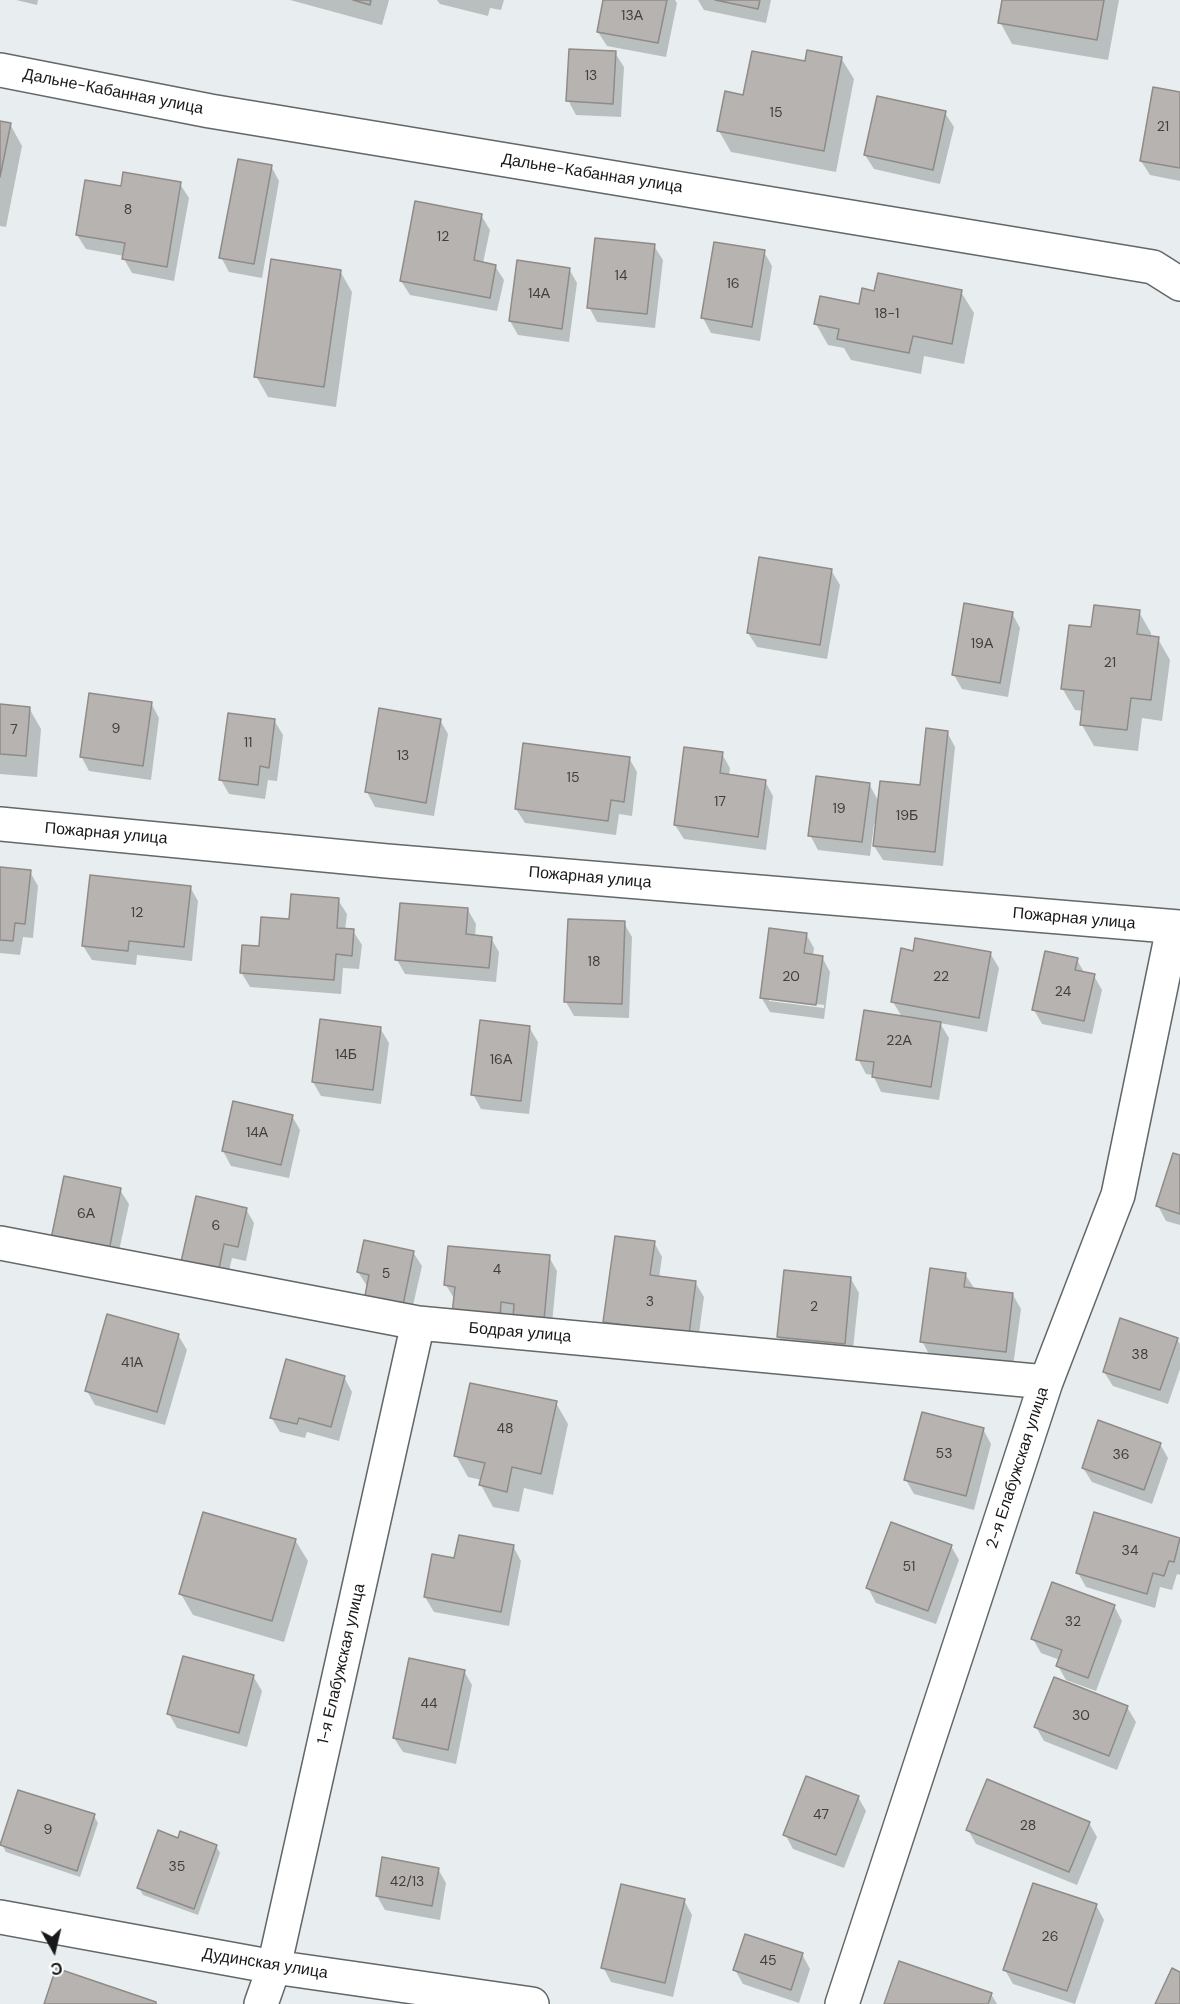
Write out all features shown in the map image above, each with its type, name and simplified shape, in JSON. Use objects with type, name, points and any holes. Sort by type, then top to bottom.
[{"type":"street","name":"Дальне-Кабанная улица","points":[[0,70],[210,111],[1153,267],[1180,284]]},
{"type":"street","name":"Пожарная улица","points":[[0,824],[411,863],[1176,927]]},
{"type":"street","name":"2-я Елабужская улица","points":[[842,2004],[1046,1382],[1118,1195],[1176,927]]},
{"type":"street","name":"Бодрая улица","points":[[0,1243],[418,1323],[1046,1382]]},
{"type":"street","name":"1-я Елабужская улица","points":[[261,2004],[274,1967],[418,1323]]},
{"type":"street","name":"Дудинская улица","points":[[0,1917],[274,1967],[532,2004]]},
{"type":"building","points":[[353,0],[371,0],[370,5]]},
{"type":"building","points":[[603,0],[667,0],[658,43],[597,32]]},
{"type":"building","points":[[715,0],[760,0],[758,9]]},
{"type":"building","points":[[1002,0],[1104,0],[1097,40],[998,23]]},
{"type":"building","points":[[569,49],[616,51],[613,104],[566,101]]},
{"type":"building","points":[[807,50],[842,57],[824,151],[717,131],[725,91],[743,95],[752,51],[805,61]]},
{"type":"building","points":[[1153,87],[1180,92],[1180,168],[1140,161]]},
{"type":"building","points":[[877,96],[946,111],[933,170],[864,155]]},
{"type":"building","points":[[0,121],[11,123],[0,177]]},
{"type":"building","points":[[238,159],[272,165],[254,264],[219,258]]},
{"type":"building","points":[[123,172],[181,182],[167,267],[122,259],[125,243],[76,235],[85,180],[121,186]]},
{"type":"building","points":[[415,201],[482,214],[474,260],[496,265],[490,298],[400,281]]},
{"type":"building","points":[[595,238],[655,244],[647,314],[587,308]]},
{"type":"building","points":[[714,242],[765,250],[752,327],[701,318]]},
{"type":"building","points":[[271,259],[341,270],[324,387],[254,377]]},
{"type":"building","points":[[517,260],[570,268],[562,329],[509,321]]},
{"type":"building","points":[[878,273],[962,290],[952,344],[913,336],[909,353],[837,339],[839,329],[814,324],[820,296],[859,304],[862,288],[874,291]]},
{"type":"building","points":[[759,557],[832,569],[820,645],[747,633]]},
{"type":"building","points":[[964,603],[1013,612],[1000,683],[952,675]]},
{"type":"building","points":[[1094,605],[1140,610],[1137,634],[1159,637],[1151,700],[1131,698],[1127,730],[1080,725],[1084,691],[1061,689],[1069,625],[1091,627]]},
{"type":"building","points":[[89,693],[152,702],[143,766],[80,757]]},
{"type":"building","points":[[0,704],[30,707],[26,756],[0,754]]},
{"type":"building","points":[[379,708],[441,719],[426,803],[365,792]]},
{"type":"building","points":[[228,713],[275,719],[269,768],[260,766],[258,785],[219,780]]},
{"type":"building","points":[[926,728],[948,731],[935,852],[873,846],[880,781],[920,785]]},
{"type":"building","points":[[523,743],[630,757],[624,802],[611,800],[608,821],[515,809]]},
{"type":"building","points":[[684,747],[723,752],[720,773],[766,780],[758,837],[674,825]]},
{"type":"building","points":[[816,776],[870,783],[862,842],[808,836]]},
{"type":"building","points":[[0,867],[31,870],[25,924],[15,923],[13,941],[0,940]]},
{"type":"building","points":[[90,875],[191,886],[184,947],[129,941],[128,951],[82,946]]},
{"type":"building","points":[[291,894],[339,898],[337,928],[354,929],[352,956],[336,954],[334,980],[240,973],[242,945],[259,946],[261,917],[289,919]]},
{"type":"building","points":[[400,903],[468,908],[466,934],[492,937],[489,968],[395,960]]},
{"type":"building","points":[[568,919],[625,921],[622,1004],[564,1002]]},
{"type":"building","points":[[769,928],[807,933],[804,953],[823,956],[816,1005],[760,998]]},
{"type":"building","points":[[915,938],[991,952],[979,1018],[891,1002],[901,948],[913,951]]},
{"type":"building","points":[[1045,951],[1078,958],[1075,970],[1095,974],[1084,1021],[1032,1010]]},
{"type":"building","points":[[864,1010],[941,1022],[931,1087],[872,1077],[874,1062],[856,1060]]},
{"type":"building","points":[[320,1019],[381,1027],[373,1090],[312,1082]]},
{"type":"building","points":[[480,1020],[530,1026],[521,1101],[471,1095]]},
{"type":"building","points":[[233,1101],[293,1115],[281,1165],[222,1151]]},
{"type":"building","points":[[1173,1153],[1180,1155],[1180,1214],[1156,1206]]},
{"type":"building","points":[[64,1176],[121,1188],[109,1251],[51,1239]]},
{"type":"building","points":[[196,1196],[247,1208],[238,1247],[224,1244],[218,1274],[180,1266]]},
{"type":"building","points":[[615,1236],[655,1241],[650,1275],[696,1281],[689,1334],[603,1322]]},
{"type":"building","points":[[364,1240],[414,1251],[402,1310],[364,1301],[369,1275],[357,1272]]},
{"type":"building","points":[[448,1246],[550,1255],[544,1320],[513,1318],[514,1304],[501,1302],[500,1318],[452,1314],[455,1287],[444,1285]]},
{"type":"building","points":[[930,1268],[966,1273],[964,1287],[1013,1293],[1006,1352],[920,1342]]},
{"type":"building","points":[[784,1270],[851,1277],[845,1344],[777,1337]]},
{"type":"building","points":[[107,1314],[179,1334],[157,1412],[85,1391]]},
{"type":"building","points":[[1120,1318],[1178,1338],[1160,1390],[1103,1372]]},
{"type":"building","points":[[286,1359],[345,1376],[331,1427],[299,1418],[297,1424],[270,1418]]},
{"type":"building","points":[[470,1383],[557,1401],[541,1474],[512,1467],[507,1492],[479,1485],[485,1463],[454,1456]]},
{"type":"building","points":[[922,1412],[984,1428],[966,1496],[904,1480]]},
{"type":"building","points":[[1098,1420],[1161,1443],[1144,1490],[1082,1468]]},
{"type":"building","points":[[203,1512],[296,1539],[272,1621],[179,1594]]},
{"type":"building","points":[[1094,1512],[1180,1538],[1174,1562],[1169,1561],[1164,1576],[1153,1573],[1147,1594],[1076,1573]]},
{"type":"building","points":[[891,1522],[952,1545],[928,1611],[866,1588]]},
{"type":"building","points":[[459,1535],[514,1545],[501,1612],[424,1597],[432,1554],[454,1558]]},
{"type":"building","points":[[1052,1582],[1115,1605],[1088,1678],[1056,1666],[1062,1650],[1031,1639]]},
{"type":"building","points":[[183,1656],[254,1675],[239,1733],[167,1714]]},
{"type":"building","points":[[409,1658],[465,1670],[448,1750],[393,1738]]},
{"type":"building","points":[[1054,1677],[1128,1706],[1109,1756],[1034,1727]]},
{"type":"building","points":[[806,1776],[859,1796],[836,1855],[783,1835]]},
{"type":"building","points":[[987,1779],[1090,1822],[1069,1872],[966,1830]]},
{"type":"building","points":[[18,1790],[95,1814],[77,1871],[0,1845]]},
{"type":"building","points":[[158,1830],[178,1838],[180,1831],[217,1845],[194,1909],[137,1888]]},
{"type":"building","points":[[382,1857],[439,1868],[432,1906],[376,1896]]},
{"type":"building","points":[[1033,1883],[1097,1904],[1067,1991],[1003,1970]]},
{"type":"building","points":[[621,1884],[685,1899],[665,1983],[601,1968]]},
{"type":"building","points":[[745,1934],[803,1953],[791,1990],[733,1970]]},
{"type":"building","points":[[899,1961],[992,1993],[988,2004],[884,2004]]},
{"type":"building","points":[[56,1968],[156,2002],[156,2004],[44,2004]]},
{"type":"building","points":[[1172,1968],[1180,1972],[1180,2004],[1155,2004]]}]
